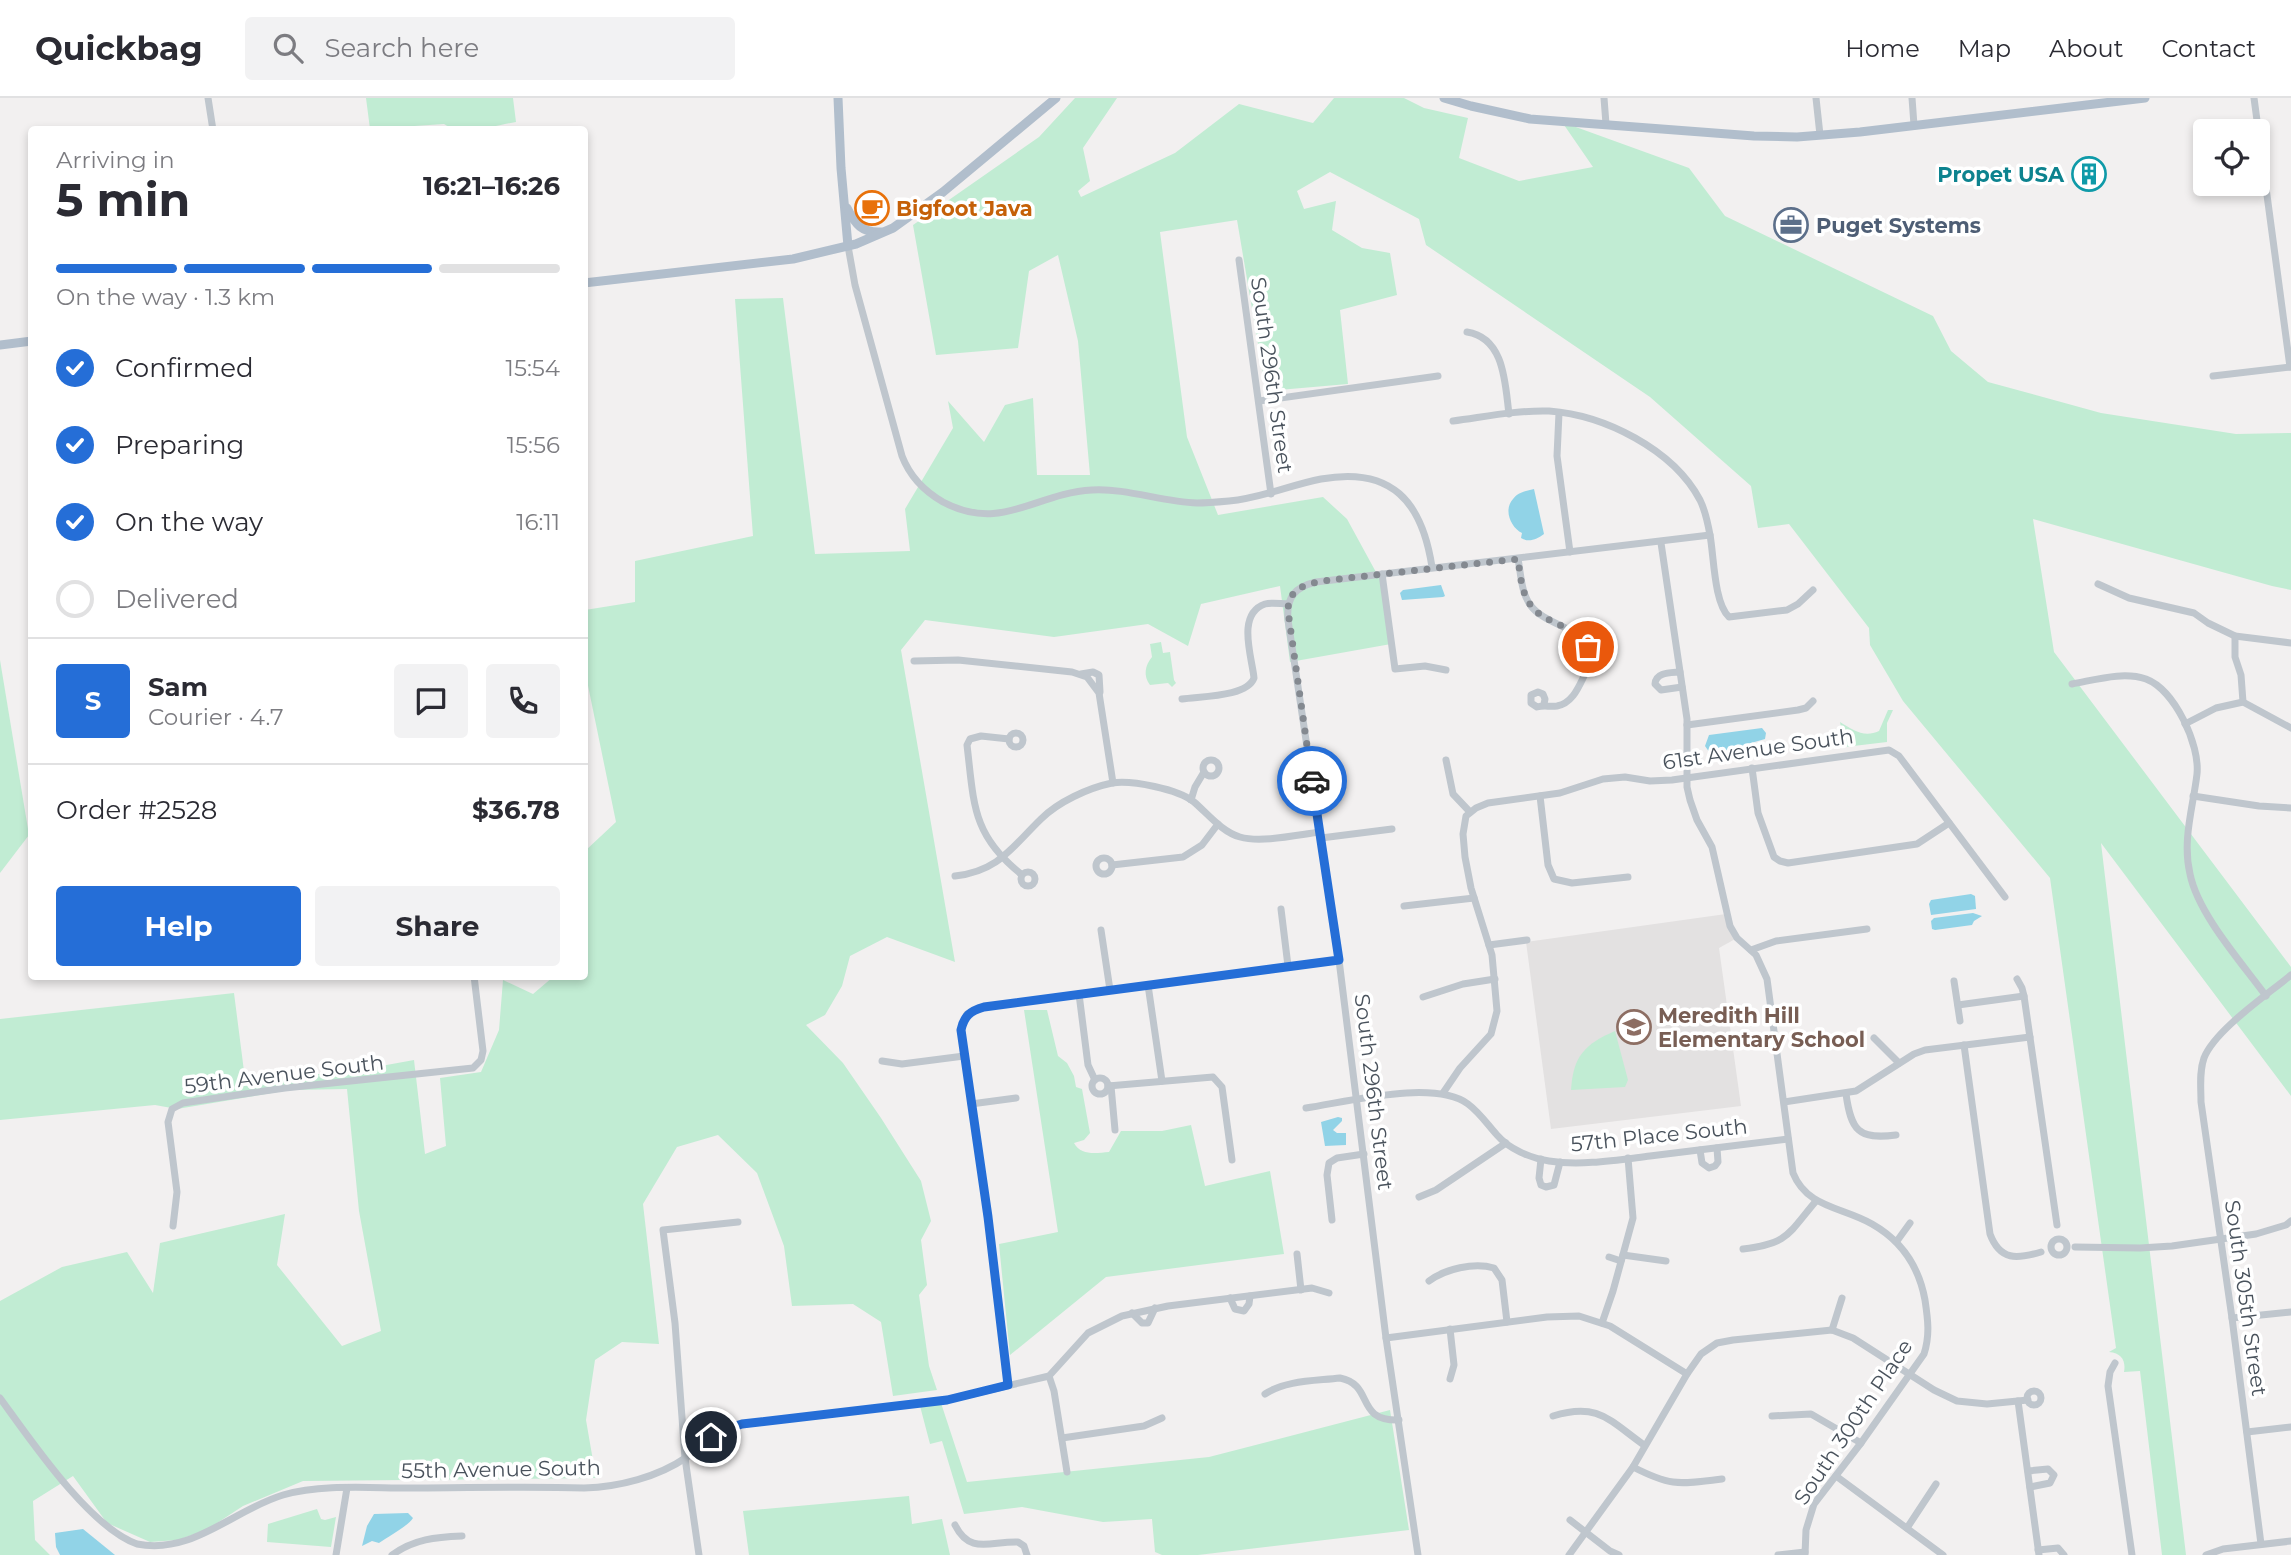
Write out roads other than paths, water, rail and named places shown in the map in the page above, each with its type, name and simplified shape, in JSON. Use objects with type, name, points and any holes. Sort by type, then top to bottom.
[{"type":"main road","points":[[838,98],[848,246]]},
{"type":"main road","points":[[588,283],[793,259],[869,240],[892,229],[943,192],[1056,98]]},
{"type":"main road","points":[[1444,98],[1530,118],[1754,136],[1820,135],[2145,98]]},
{"type":"main road","points":[[844,200],[853,220],[860,228],[874,232],[892,229]]},
{"type":"main road","points":[[0,345],[28,342]]},
{"type":"street","points":[[208,98],[212,126]]},
{"type":"street","points":[[1604,98],[1606,124]]},
{"type":"street","points":[[1816,98],[1820,135]]},
{"type":"street","points":[[1912,98],[1914,125]]},
{"type":"street","points":[[2213,376],[2290,367],[2255,98]]},
{"type":"street","points":[[848,246],[855,285],[905,464],[915,480],[929,494],[961,510],[975,514],[995,514],[1021,510],[1056,497],[1090,490],[1197,503],[1271,494],[1321,480],[1360,478],[1380,482],[1403,495],[1415,512],[1428,545],[1432,567]]},
{"type":"street","name":"South 296th Street","points":[[1239,260],[1271,494]]},
{"type":"street","points":[[1467,332],[1482,336],[1499,356],[1509,414]]},
{"type":"street","points":[[1259,401],[1438,376]]},
{"type":"street","points":[[1453,421],[1542,411],[1559,413],[1586,417],[1651,446],[1672,464],[1701,502],[1710,535],[1721,607],[1729,617],[1787,610],[1813,590]]},
{"type":"street","points":[[1559,413],[1557,456],[1570,552]]},
{"type":"street","points":[[1446,670],[1425,666],[1395,669],[1382,574],[1710,535]]},
{"type":"street","name":"South 300th Place","points":[[1661,542],[1687,725],[1688,787],[1695,816],[1713,847],[1730,926],[1737,938],[1751,950],[1767,979],[1791,1163],[1797,1183],[1816,1201],[1871,1223],[1896,1241],[1913,1261],[1920,1277],[1929,1327],[1924,1354],[1861,1443],[1819,1496],[1811,1511],[1806,1530],[1805,1553]]},
{"type":"street","points":[[1518,559],[1524,592],[1531,606],[1543,616],[1578,635],[1589,650],[1587,670],[1573,696],[1559,705],[1544,704]]},
{"type":"street","name":"South 296th Street","points":[[1382,574],[1302,586],[1293,593],[1288,604],[1288,620],[1339,960],[1386,1338],[1418,1555]]},
{"type":"street","points":[[2098,584],[2129,598],[2194,613],[2235,636],[2291,643]]},
{"type":"street","points":[[1182,699],[1241,691],[1252,684],[1254,678],[1247,630],[1249,622],[1263,605],[1288,604]]},
{"type":"street","points":[[2235,636],[2235,657],[2241,675],[2243,702]]},
{"type":"street","points":[[914,662],[958,660],[1081,674],[1093,672],[1098,675],[1113,783]]},
{"type":"street","points":[[1680,672],[1659,675],[1655,684],[1661,690],[1682,687]]},
{"type":"street","points":[[1081,674],[1092,681],[1100,692]]},
{"type":"street","points":[[2072,684],[2129,676],[2147,680],[2159,688],[2185,724],[2197,751],[2197,772],[2186,851],[2190,878],[2202,906],[2266,996],[2291,975]]},
{"type":"street","points":[[1687,725],[1798,710],[1806,708],[1813,701]]},
{"type":"street","points":[[2185,724],[2216,708],[2243,702],[2291,728]]},
{"type":"street","points":[[1009,739],[976,737],[970,738],[967,745],[974,802],[984,835],[1002,859],[1021,874]]},
{"type":"street","name":"61st Avenue South","points":[[1470,812],[1488,803],[1572,790],[1609,778],[1655,781],[1688,778],[1889,750],[1899,755],[1949,823]]},
{"type":"street","points":[[1443,1093],[1460,1068],[1493,1030],[1497,1011],[1489,945],[1474,898],[1465,857],[1464,821],[1470,812],[1453,794],[1446,760]]},
{"type":"street","points":[[1752,768],[1758,813],[1774,857],[1780,861],[1788,863],[1917,844],[1949,823],[2005,897]]},
{"type":"street","points":[[1191,800],[1204,772]]},
{"type":"street","points":[[955,876],[984,869],[1002,859],[1042,817],[1057,806],[1113,783],[1162,789],[1191,800],[1218,824],[1241,838],[1320,835],[1392,828]]},
{"type":"street","points":[[1540,796],[1548,865],[1554,879],[1569,883],[1628,877]]},
{"type":"street","points":[[2193,796],[2291,808]]},
{"type":"street","points":[[1112,865],[1183,857],[1202,845],[1218,824]]},
{"type":"street","points":[[1404,906],[1474,898]]},
{"type":"street","points":[[1281,909],[1288,966]]},
{"type":"street","points":[[1751,950],[1776,941],[1867,929]]},
{"type":"street","points":[[1101,930],[1110,990]]},
{"type":"street","points":[[1489,945],[1527,940]]},
{"type":"street","points":[[1008,1385],[988,1217],[961,1030],[967,1014],[974,1010],[1079,994],[1339,960]]},
{"type":"street","points":[[1423,998],[1463,984],[1495,979]]},
{"type":"street","points":[[2017,979],[2024,996],[2057,1225],[2067,1246],[2066,1251]]},
{"type":"street","name":"59th Avenue South","points":[[173,1226],[177,1192],[168,1122],[175,1105],[285,1088],[473,1068],[483,1051],[474,980]]},
{"type":"street","points":[[1954,981],[1960,1021]]},
{"type":"street","points":[[1147,985],[1162,1081]]},
{"type":"street","points":[[1079,994],[1088,1065],[1095,1080]]},
{"type":"street","points":[[1958,1005],[2024,996]]},
{"type":"street","name":"South 305th Street","points":[[2261,1544],[2201,1102],[2200,1076],[2204,1058],[2214,1041],[2266,996]]},
{"type":"street","points":[[1784,1102],[1846,1094],[1863,1087],[1914,1054],[1925,1050],[2030,1037]]},
{"type":"street","points":[[1874,1038],[1899,1063]]},
{"type":"street","points":[[1964,1045],[1989,1229],[1996,1248],[2007,1255],[2017,1258],[2041,1252],[2061,1254],[2075,1247],[2140,1248],[2220,1239],[2256,1234],[2291,1221]]},
{"type":"street","points":[[882,1061],[902,1064],[964,1056]]},
{"type":"street","points":[[1095,1080],[1092,1086],[1096,1093],[1104,1093],[1110,1086],[1207,1077],[1217,1080],[1222,1087],[1232,1160]]},
{"type":"street","points":[[1095,1080],[1104,1079],[1110,1086],[1115,1130]]},
{"type":"street","name":"57th Place South","points":[[1306,1108],[1418,1092],[1443,1093],[1468,1104],[1506,1143],[1541,1159],[1560,1162],[1628,1158],[1788,1139]]},
{"type":"street","points":[[1846,1094],[1850,1117],[1859,1131],[1875,1137],[1896,1135]]},
{"type":"street","points":[[971,1104],[1016,1098]]},
{"type":"street","points":[[1419,1197],[1436,1190],[1506,1143]]},
{"type":"street","points":[[1700,1150],[1702,1163],[1712,1168],[1718,1162],[1717,1147]]},
{"type":"street","points":[[1332,1220],[1327,1175],[1329,1163],[1337,1158],[1364,1154]]},
{"type":"street","points":[[1602,1323],[1633,1215],[1628,1158]]},
{"type":"street","points":[[1541,1159],[1539,1178],[1541,1185],[1546,1187],[1553,1185],[1560,1162]]},
{"type":"street","points":[[1743,1249],[1781,1241],[1816,1201]]},
{"type":"street","points":[[699,1555],[685,1458],[675,1323],[663,1230],[738,1222]]},
{"type":"street","points":[[1896,1241],[1910,1223]]},
{"type":"street","points":[[2054,1252],[2051,1247],[2057,1225]]},
{"type":"street","points":[[2041,1252],[2057,1239],[2075,1247]]},
{"type":"street","points":[[1297,1254],[1301,1290]]},
{"type":"street","points":[[1609,1257],[1666,1261]]},
{"type":"street","points":[[1429,1281],[1452,1270],[1479,1266],[1494,1268],[1502,1280],[1507,1322]]},
{"type":"street","points":[[1067,1472],[1049,1376],[1088,1333],[1107,1322],[1155,1308],[1301,1290],[1319,1289],[1329,1293]]},
{"type":"street","points":[[1230,1298],[1235,1309],[1244,1311],[1250,1296]]},
{"type":"street","points":[[1832,1330],[1842,1298]]},
{"type":"street","points":[[1132,1313],[1145,1323],[1151,1320],[1155,1308]]},
{"type":"street","points":[[2232,1318],[2291,1312]]},
{"type":"street","points":[[1386,1338],[1578,1315],[1602,1323],[1686,1374]]},
{"type":"street","points":[[1450,1329],[1454,1366],[1450,1379]]},
{"type":"street","points":[[1569,1555],[1633,1467],[1686,1374],[1701,1354],[1717,1343],[1832,1330],[1853,1338],[1945,1396],[1958,1401],[1987,1404],[2028,1400]]},
{"type":"street","points":[[2115,1363],[2108,1385],[2132,1555]]},
{"type":"street","name":"55th Avenue South","points":[[0,1398],[81,1500],[118,1534],[137,1544],[164,1548],[187,1545],[206,1537],[246,1511],[269,1500],[305,1491],[347,1488],[602,1487],[652,1474],[685,1458],[720,1431],[737,1425],[947,1400],[1049,1376]]},
{"type":"street","points":[[1265,1394],[1287,1384],[1347,1379],[1359,1389],[1374,1416],[1399,1420]]},
{"type":"street","points":[[2018,1401],[2039,1553],[2058,1548],[2064,1555]]},
{"type":"street","points":[[1553,1416],[1571,1410],[1592,1411],[1644,1445]]},
{"type":"street","points":[[1772,1416],[1811,1414],[1861,1443]]},
{"type":"street","points":[[1062,1437],[1144,1426],[1162,1418]]},
{"type":"street","points":[[2247,1432],[2291,1427]]},
{"type":"street","points":[[1633,1467],[1667,1483],[1722,1479]]},
{"type":"street","points":[[2028,1471],[2048,1469],[2053,1475],[2050,1483],[2030,1487]]},
{"type":"street","points":[[1836,1476],[1943,1555]]},
{"type":"street","points":[[1907,1528],[1936,1484]]},
{"type":"street","points":[[337,1555],[347,1488]]},
{"type":"street","points":[[1570,1520],[1619,1555]]},
{"type":"street","points":[[954,1525],[968,1543],[979,1545],[1018,1542],[1023,1545],[1027,1555]]},
{"type":"street","points":[[392,1555],[421,1540],[462,1536]]},
{"type":"street","points":[[2206,1555],[2223,1549],[2291,1541]]},
{"type":"street","points":[[1778,1555],[1805,1553]]},
{"type":"water","points":[[1534,489],[1544,534],[1527,540],[1521,538],[1522,533],[1512,523],[1509,508],[1517,495]]},
{"type":"water","points":[[1441,585],[1445,596],[1443,597],[1402,600],[1400,593],[1403,590]]},
{"type":"water","points":[[1762,728],[1766,733],[1765,739],[1744,745],[1732,757],[1712,756],[1705,746],[1709,735]]},
{"type":"water","points":[[1971,894],[1975,896],[1976,909],[1931,915],[1931,900]]},
{"type":"water","points":[[1973,913],[1982,916],[1972,925],[1932,929],[1931,921],[1934,918]]},
{"type":"water","points":[[1342,1118],[1342,1121],[1333,1130],[1346,1133],[1346,1145],[1325,1146],[1321,1122]]},
{"type":"water","points":[[408,1513],[413,1518],[403,1528],[379,1543],[372,1541],[362,1546],[367,1526],[374,1514]]},
{"type":"water","points":[[83,1529],[115,1555],[60,1555],[56,1547],[55,1533]]},
{"type":"place","name":"Propet USA","points":[[2089,174]]},
{"type":"place","name":"Bigfoot Java","points":[[872,208]]},
{"type":"place","name":"Puget Systems","points":[[1791,225]]},
{"type":"place","name":"Meredith Hill Elementary School","points":[[1634,1027]]}]
